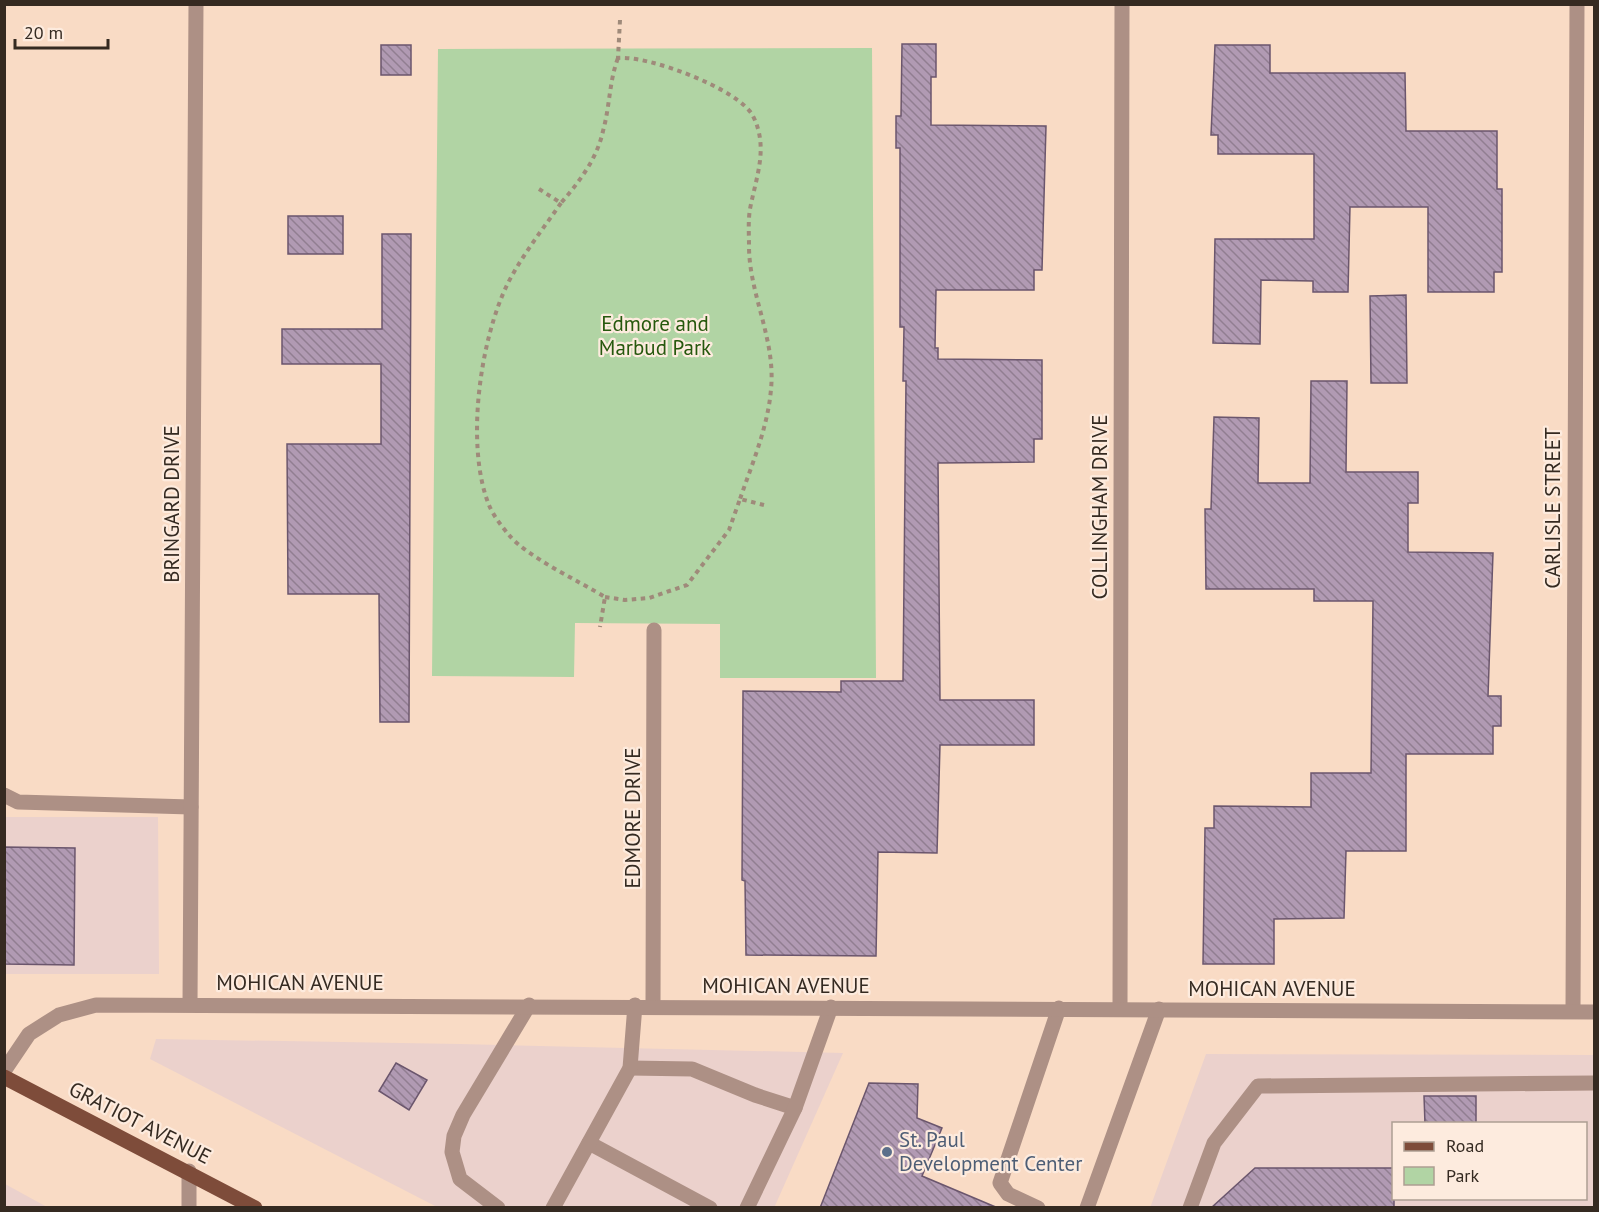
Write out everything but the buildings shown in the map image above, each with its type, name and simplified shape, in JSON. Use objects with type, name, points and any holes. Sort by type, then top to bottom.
[{"type":"main road","name":"GRATIOT AVENUE","points":[[4,1077],[189,1171],[255,1208]]},
{"type":"street","name":"BRINGARD DRIVE","points":[[190,1004],[195,4]]},
{"type":"street","name":"COLLINGHAM DRIVE","points":[[1120,1009],[1122,4]]},
{"type":"street","name":"CARLISLE STREET","points":[[1572,1011],[1576,4]]},
{"type":"street","name":"EDMORE DRIVE","points":[[653,1006],[654,630]]},
{"type":"street","points":[[4,795],[18,802],[191,807]]},
{"type":"street","name":"MOHICAN AVENUE","points":[[4,1071],[29,1034],[59,1015],[96,1005],[635,1005],[1594,1012]]},
{"type":"street","points":[[498,1208],[460,1179],[452,1152],[454,1136],[463,1114],[530,1005]]},
{"type":"street","points":[[553,1208],[630,1068],[635,1005]]},
{"type":"street","points":[[747,1208],[795,1108],[831,1007]]},
{"type":"street","points":[[1038,1208],[1008,1194],[1000,1183],[1059,1008]]},
{"type":"street","points":[[1087,1208],[1159,1009]]},
{"type":"street","points":[[630,1068],[692,1069],[755,1095],[795,1108]]},
{"type":"street","points":[[1190,1208],[1214,1143],[1258,1086],[1594,1083]]},
{"type":"street","points":[[589,1143],[710,1208]]},
{"type":"street","points":[[189,1171],[189,1208]]},
{"type":"path","points":[[618,58],[647,59],[721,90],[752,113],[759,132],[761,164],[750,209],[749,267],[765,331],[771,389],[756,453],[729,530],[687,585],[649,598],[625,600],[604,597],[510,537],[489,507],[482,480],[477,429],[488,344],[499,304],[530,246],[578,183],[603,133],[611,76],[618,58],[620,20]]},
{"type":"path","points":[[539,189],[561,203]]},
{"type":"path","points":[[740,499],[764,505]]},
{"type":"path","points":[[600,627],[604,597]]},
{"type":"shaded area","points":[[4,817],[158,817],[159,974],[5,974]]},
{"type":"shaded area","points":[[156,1039],[843,1053],[774,1208],[437,1207],[150,1059]]},
{"type":"shaded area","points":[[1206,1054],[1594,1055],[1594,1207],[1150,1208]]},
{"type":"shaded area","points":[[5,1184],[47,1207],[5,1207]]},
{"type":"green space","name":"Edmore and Marbud Park","points":[[872,48],[876,678],[720,678],[720,624],[575,623],[574,677],[432,676],[438,49]]},
{"type":"place","name":"St. Paul Development Center","points":[[887,1152]]}]
